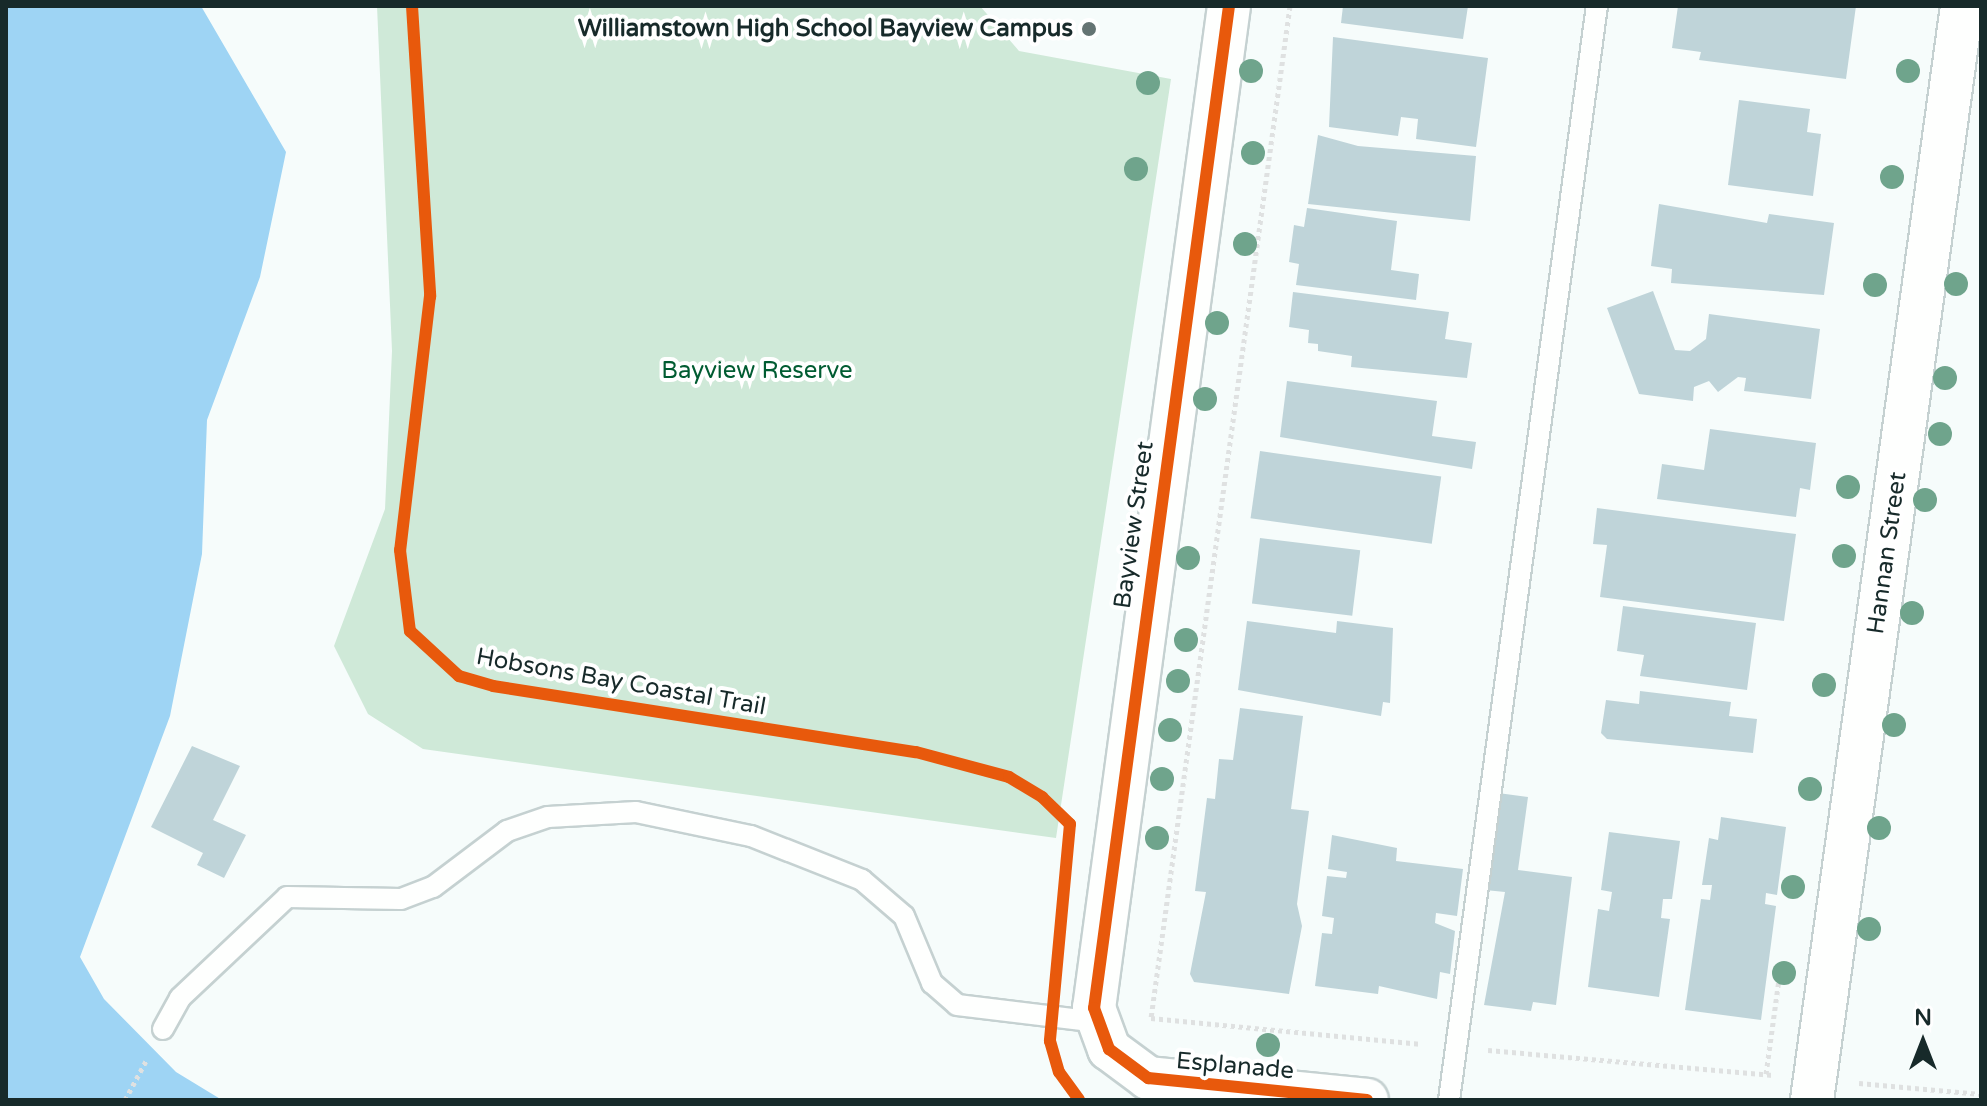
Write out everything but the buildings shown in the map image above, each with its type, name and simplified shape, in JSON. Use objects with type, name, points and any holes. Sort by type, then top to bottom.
[{"type":"street","name":"Bayview Street","points":[[1103,1035],[1095,964],[1229,6]]},
{"type":"street","name":"Hannan Street","points":[[1814,1089],[1962,6]]},
{"type":"street","name":"Esplanade","points":[[1103,1035],[1160,1081],[1367,1100]]},
{"type":"lane","points":[[1449,1100],[1597,6]]},
{"type":"lane","points":[[163,1029],[180,998],[287,897],[401,899],[433,887],[507,831],[548,817],[636,812],[751,836],[862,880],[904,916],[932,983],[957,1005],[1103,1035]]},
{"type":"path","points":[[1290,6],[1151,1018],[1454,1047],[1814,1089],[1981,1094]]},
{"type":"path","points":[[125,1100],[163,1029]]},
{"type":"green space","name":"Bayview Reserve","points":[[377,6],[980,6],[1019,51],[1171,79],[1056,838],[423,749],[368,714],[334,646],[385,509],[392,351]]},
{"type":"water","points":[[6,6],[201,6],[286,152],[260,277],[207,420],[202,554],[170,716],[80,957],[104,999],[176,1072],[222,1100],[6,1100]]},
{"type":"cycle path","name":"Hobsons Bay Coastal Trail","points":[[412,6],[430,296],[400,550],[410,631],[459,676],[493,686],[916,752],[1009,777],[1042,797],[1070,824],[1050,1041],[1059,1072],[1079,1100]]},
{"type":"cycle path","points":[[1229,6],[1094,1008],[1109,1049],[1148,1078],[1367,1100]]},
{"type":"place","name":"Williamstown High School Bayview Campus","points":[[1089,29]]}]
